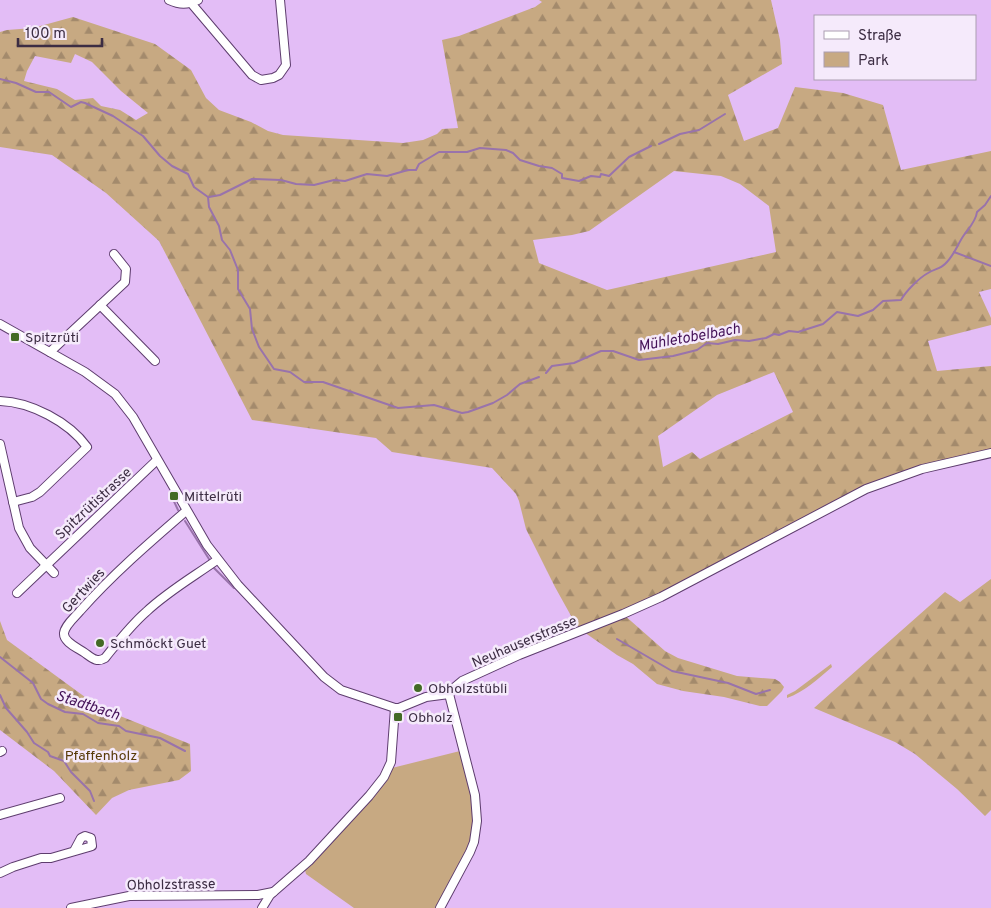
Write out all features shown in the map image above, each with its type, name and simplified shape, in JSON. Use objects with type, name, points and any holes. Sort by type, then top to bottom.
[{"type":"street","points":[[169,0],[179,4],[194,2],[252,75],[261,80],[267,80],[279,75],[286,65],[280,0]]},
{"type":"street","points":[[50,352],[126,282],[126,269],[114,254]]},
{"type":"street","points":[[100,305],[155,361]]},
{"type":"street","points":[[0,324],[85,372],[114,394],[133,417],[186,511],[217,560],[324,677],[341,690],[395,708],[426,697],[449,694],[475,795],[477,820],[475,837],[470,852],[440,908]]},
{"type":"street","points":[[0,401],[20,404],[49,416],[67,426],[87,447],[40,492],[32,497],[13,502]]},
{"type":"street","points":[[0,444],[19,528],[30,548],[54,573]]},
{"type":"street","name":"Neuhauserstrasse","points":[[449,694],[462,681],[519,655],[662,597],[866,489],[922,469],[991,453]]},
{"type":"street","name":"Spitzrütistrasse","points":[[17,593],[157,460]]},
{"type":"street","name":"Gertwies","points":[[186,511],[135,554],[111,578],[65,628],[63,634],[66,640],[94,660],[100,661],[105,658],[128,629],[146,611],[217,560]]},
{"type":"street","points":[[262,908],[273,892],[309,861],[384,777],[391,762],[395,708]]},
{"type":"street","points":[[0,815],[60,798]]},
{"type":"street","points":[[0,873],[8,871],[13,866],[74,851]]},
{"type":"street","name":"Obholzstrasse","points":[[70,908],[129,896],[258,895],[273,892]]},
{"type":"green space","points":[[539,0],[771,0],[780,40],[782,64],[728,95],[744,141],[778,128],[795,87],[843,93],[883,105],[901,170],[991,151],[991,289],[979,292],[991,318],[991,325],[928,341],[937,371],[991,366],[991,453],[922,469],[866,489],[623,614],[665,651],[678,658],[737,676],[775,679],[780,682],[784,687],[782,691],[767,706],[683,691],[657,684],[633,664],[581,630],[575,623],[555,587],[526,529],[516,494],[492,468],[392,452],[376,438],[252,420],[159,241],[106,193],[52,155],[0,147],[0,32],[7,30],[33,28],[73,17],[155,44],[191,70],[206,98],[219,110],[251,122],[268,131],[283,135],[403,143],[423,140],[437,134],[442,129],[458,128],[442,40],[459,36],[535,7],[542,2]],"holes":[[[75,54],[92,62],[121,91],[148,113],[136,120],[120,110],[101,106],[93,98],[75,100],[57,89],[24,81],[35,56],[71,63]],[[674,171],[721,176],[740,184],[769,206],[776,252],[607,290],[539,263],[533,240],[589,231]],[[774,372],[793,412],[700,459],[692,452],[663,467],[658,436],[717,395]]]},
{"type":"green space","points":[[991,579],[991,810],[985,816],[957,789],[915,754],[895,742],[814,708],[945,592],[960,602]]},
{"type":"green space","name":"Pfaffenholz","points":[[0,621],[7,640],[100,708],[190,744],[191,771],[179,780],[129,790],[112,798],[96,815],[54,771],[0,730]]},
{"type":"green space","points":[[831,664],[832,667],[811,685],[787,698],[787,695]]},
{"type":"green space","points":[[460,751],[474,814],[472,835],[466,854],[438,908],[354,908],[306,874],[305,870],[381,788],[392,768]]},
{"type":"waterway","name":"Mühletobelbach","points":[[0,79],[16,83],[36,92],[49,92],[71,107],[81,102],[113,116],[143,136],[160,156],[172,166],[188,174],[194,187],[208,197],[209,207],[219,226],[222,240],[230,250],[238,270],[238,289],[250,309],[252,329],[259,347],[274,369],[290,372],[304,382],[323,382],[398,408],[434,405],[462,413],[493,403],[507,395],[520,384],[539,377]]},
{"type":"waterway","points":[[659,144],[680,134],[699,130],[725,114]]},
{"type":"waterway","points":[[209,197],[220,195],[252,179],[281,180],[296,184],[314,185],[334,180],[345,181],[367,174],[387,176],[408,170],[416,170],[419,164],[439,152],[467,152],[480,148],[506,150],[513,153],[520,160],[552,168],[562,174],[562,178],[579,181],[591,176],[600,177],[601,174],[609,176],[629,157],[651,146]]},
{"type":"waterway","name":"Mühletobelbach","points":[[546,373],[552,366],[574,363],[601,351],[613,351],[639,360],[673,356],[697,350],[707,343],[718,344],[735,340],[749,341],[789,331],[798,332],[823,324],[837,312],[858,316],[873,310],[883,301],[901,300],[921,278],[948,261],[974,221],[977,212],[991,196]]},
{"type":"waterway","points":[[954,252],[991,266]]},
{"type":"waterway","points":[[171,495],[178,510]]},
{"type":"waterway","points":[[185,521],[209,559]]},
{"type":"waterway","points":[[214,568],[234,588]]},
{"type":"waterway","points":[[617,639],[672,671],[728,683],[756,694],[770,690]]},
{"type":"waterway","name":"Stadtbach","points":[[0,657],[33,683],[41,699],[48,704],[65,712],[83,714],[98,723],[119,726],[126,731],[160,738],[185,751]]},
{"type":"waterway","name":"Stadtbach","points":[[0,695],[6,708],[34,743],[48,752],[50,756],[64,761],[71,772],[90,791],[94,801]]},
{"type":"place","name":"Spitzrüti","points":[[15,337]]},
{"type":"place","name":"Mittelrüti","points":[[174,496]]},
{"type":"place","name":"Schmöckt Guet","points":[[100,643]]},
{"type":"place","name":"Obholzstübli","points":[[418,688]]},
{"type":"place","name":"Obholz","points":[[398,717]]}]
